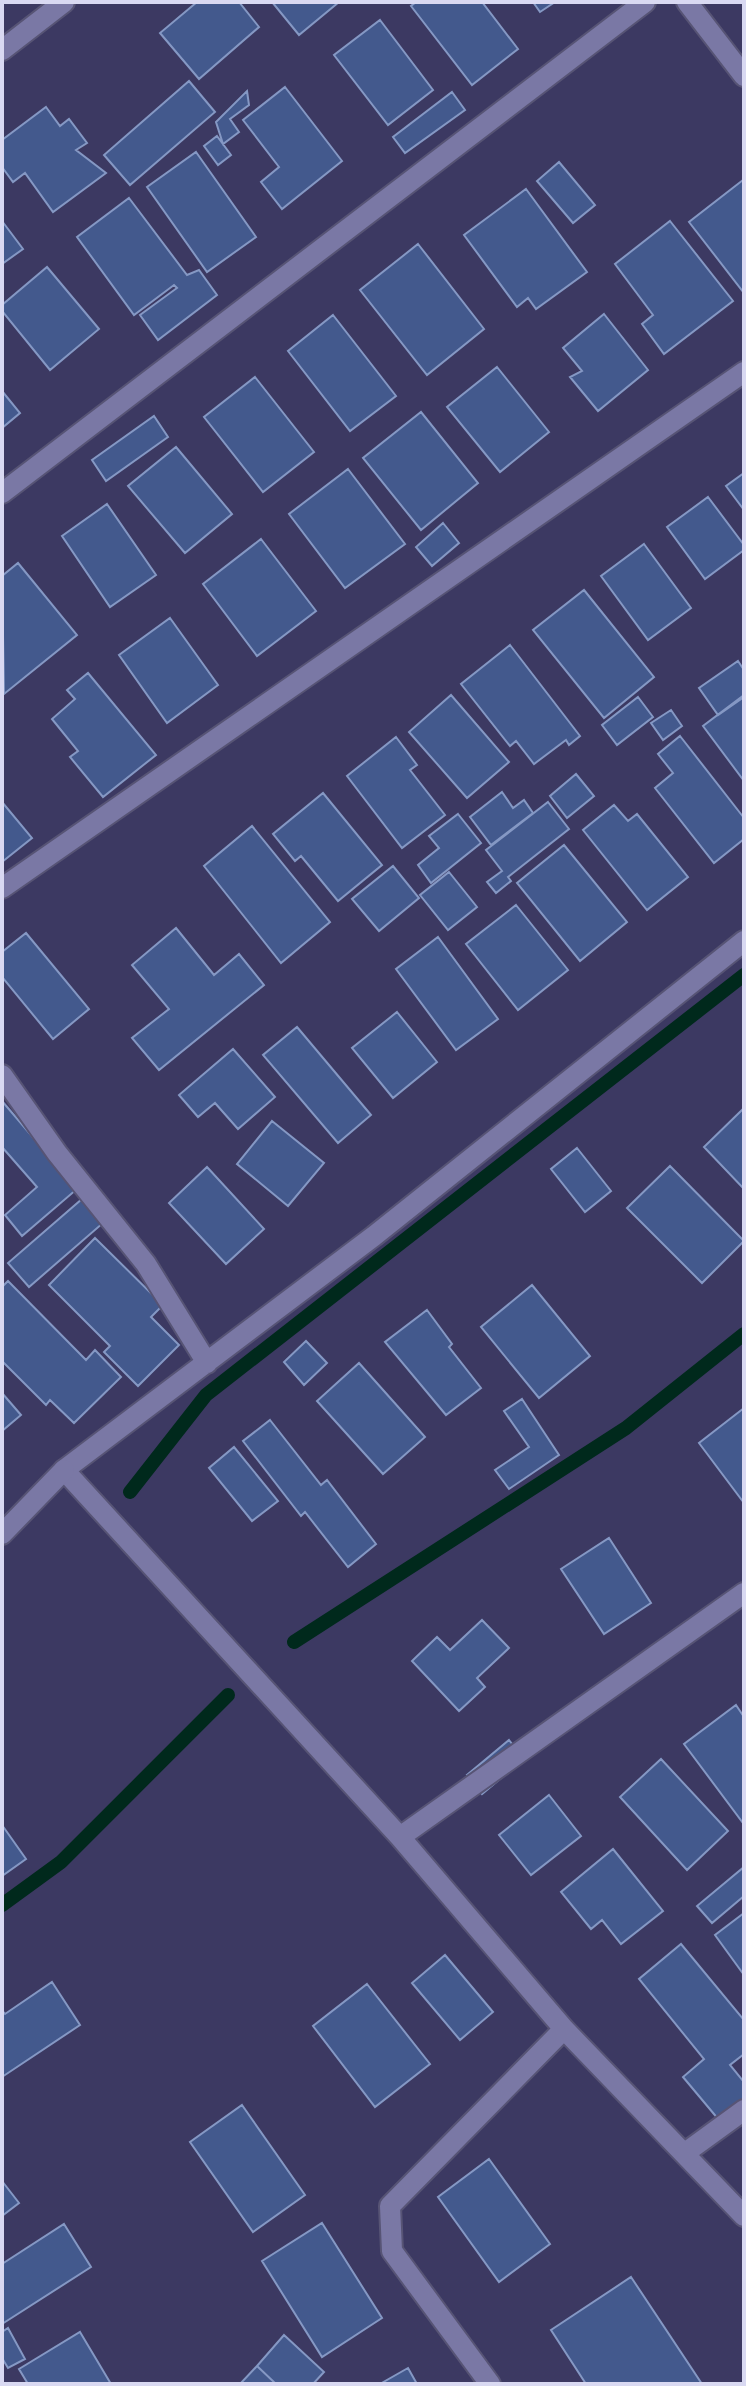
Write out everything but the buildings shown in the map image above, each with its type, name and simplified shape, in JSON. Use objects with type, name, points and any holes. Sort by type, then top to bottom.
[{"type":"street","points":[[2,50],[64,2]]},
{"type":"street","points":[[2,493],[645,2]]},
{"type":"street","points":[[687,2],[744,76]]},
{"type":"street","points":[[2,888],[744,372]]},
{"type":"street","points":[[2,1534],[64,1470],[374,1236],[744,941]]},
{"type":"street","points":[[2,1075],[57,1153],[146,1264],[207,1363]]},
{"type":"street","points":[[64,1470],[400,1837],[564,2029],[744,2216]]},
{"type":"street","points":[[400,1837],[744,1593]]},
{"type":"street","points":[[490,2384],[392,2251],[390,2206],[564,2029]]},
{"type":"street","points":[[685,2153],[744,2110]]},
{"type":"waterway","points":[[130,1492],[206,1395],[744,975]]},
{"type":"waterway","points":[[294,1642],[626,1428],[744,1334]]},
{"type":"waterway","points":[[2,1905],[61,1862],[228,1695]]}]
